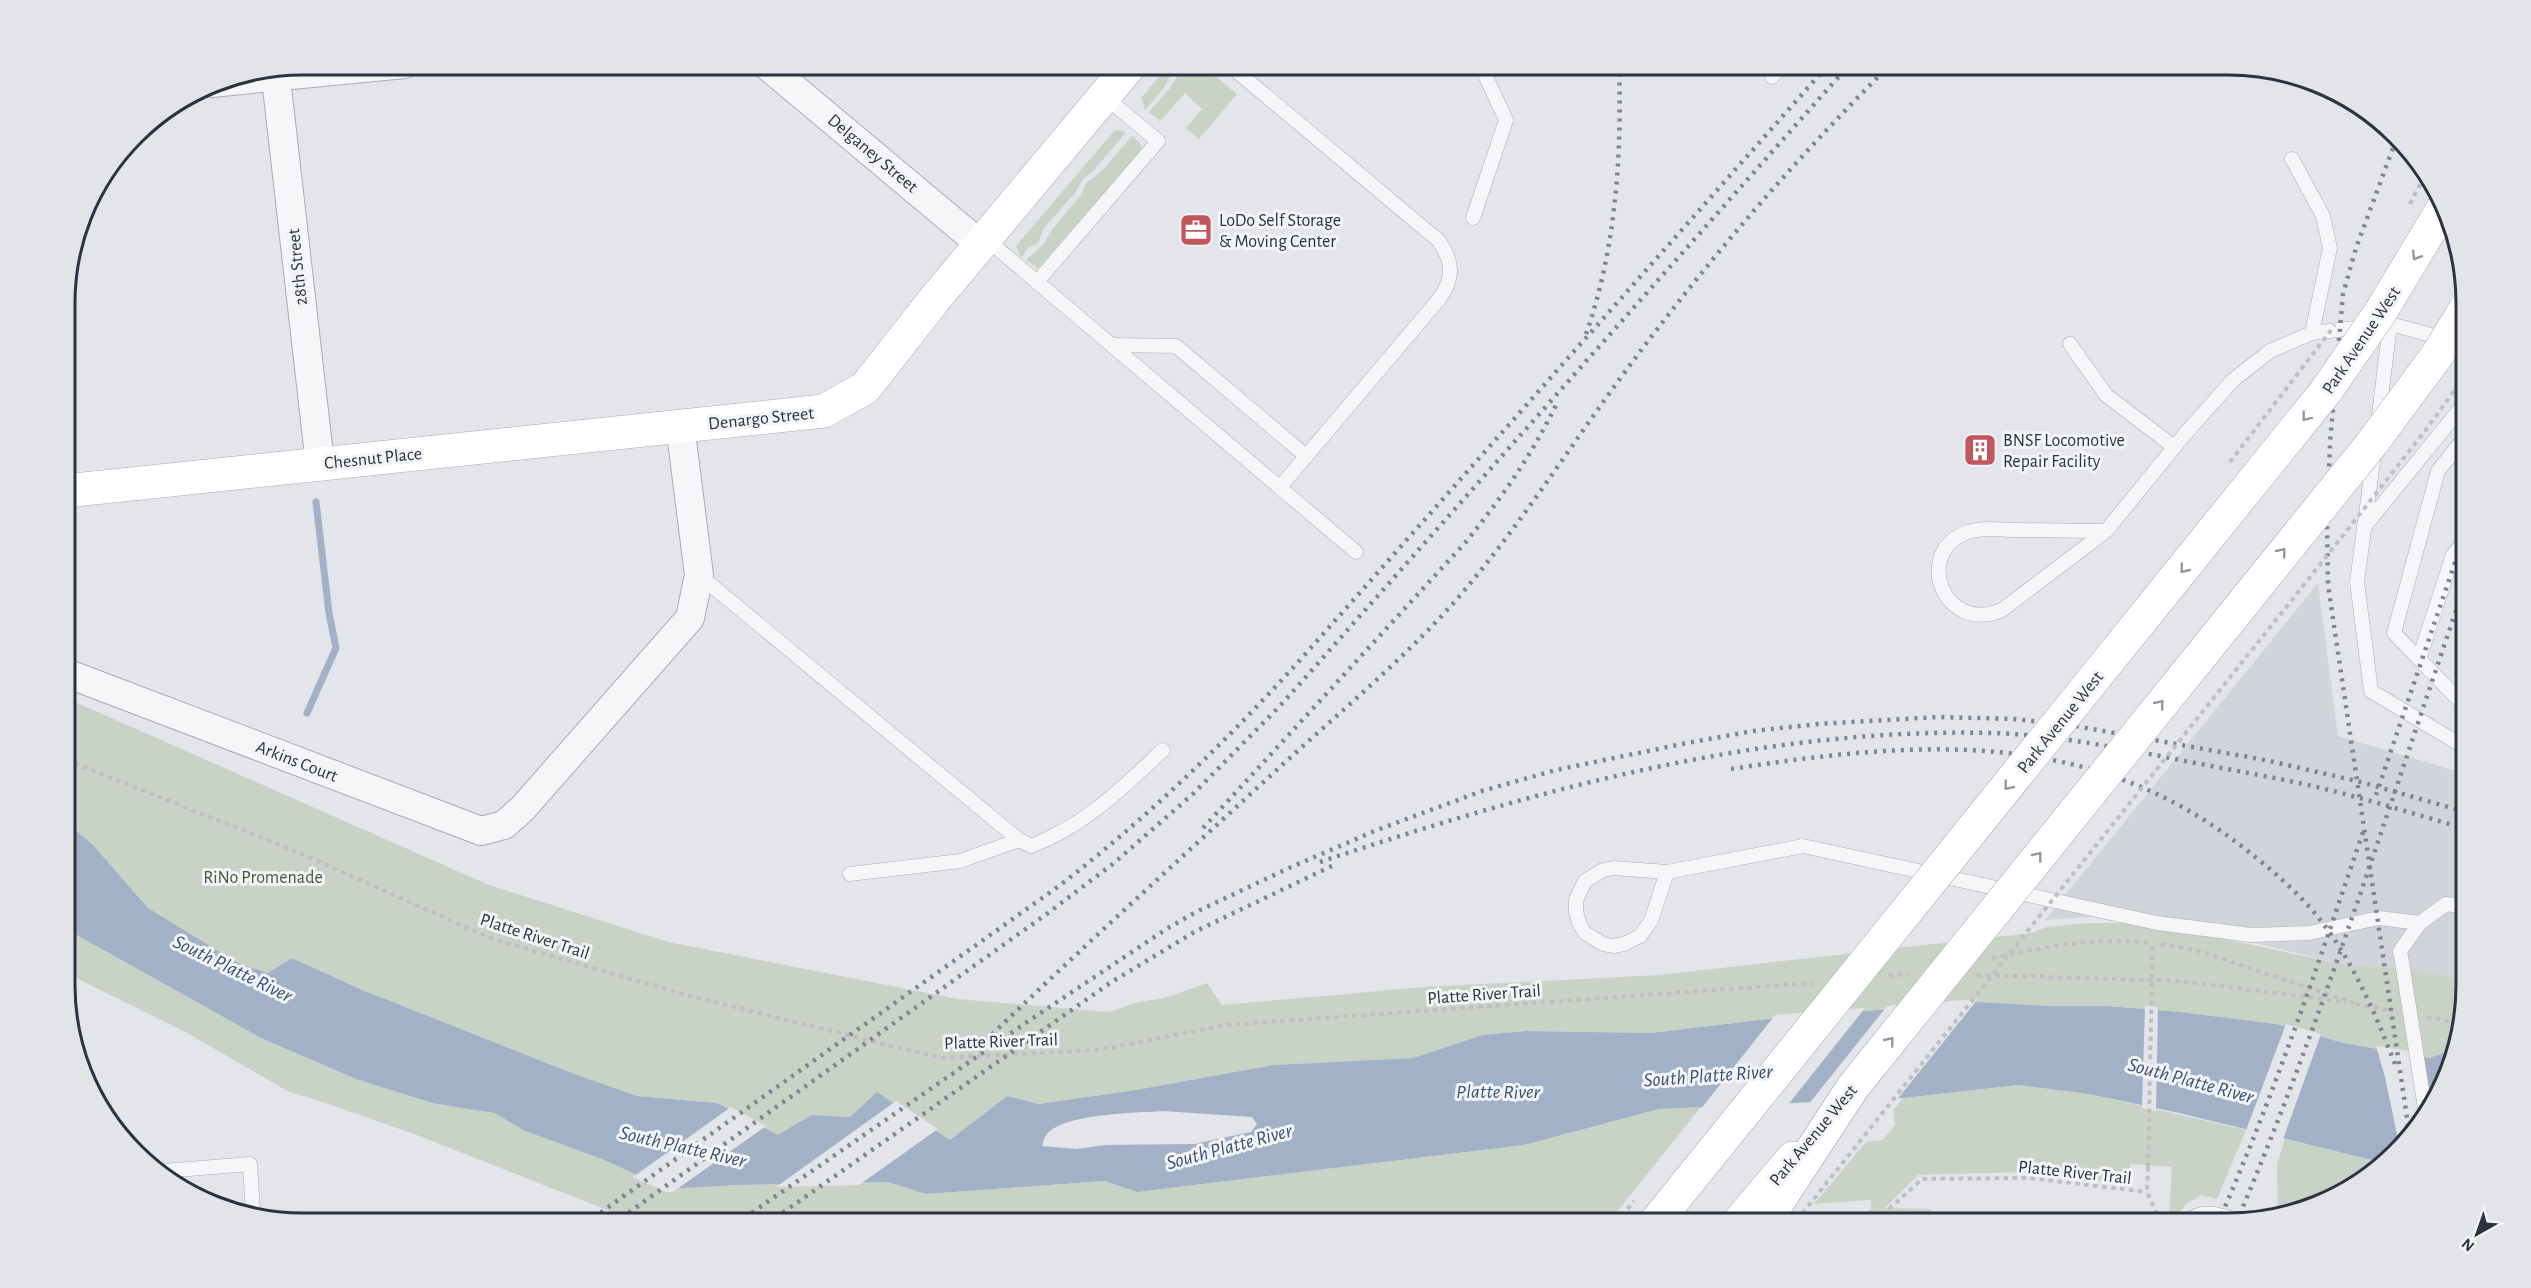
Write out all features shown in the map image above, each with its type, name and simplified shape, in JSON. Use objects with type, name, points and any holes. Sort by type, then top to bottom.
[{"type":"main road","name":"Denargo Street","points":[[680,425],[717,424],[824,411],[866,387],[983,241],[1122,75]]},
{"type":"main road","name":"Park Avenue West","points":[[1663,1213],[2326,391],[2380,314],[2439,215]]},
{"type":"main road","name":"Park Avenue West","points":[[1772,1213],[1853,1087],[2373,442],[2432,362],[2456,324]]},
{"type":"main road","name":"Chesnut Place","points":[[75,490],[680,425]]},
{"type":"street","name":"Delganey Street","points":[[779,75],[983,241]]},
{"type":"street","name":"28th Street","points":[[276,77],[320,464]]},
{"type":"street","points":[[680,425],[699,575]]},
{"type":"street","name":"Arkins Court","points":[[75,676],[481,831],[504,825],[523,808],[690,618],[699,575]]},
{"type":"lane","points":[[1241,75],[1439,241],[1450,263],[1451,276],[1440,298],[1280,487]]},
{"type":"lane","points":[[1473,218],[1506,120],[1485,75]]},
{"type":"lane","points":[[1037,282],[1158,141],[1104,96]]},
{"type":"lane","points":[[2292,159],[2323,216],[2330,248],[2312,333]]},
{"type":"lane","points":[[983,241],[1037,282],[1356,552]]},
{"type":"lane","points":[[2390,324],[2357,582],[2371,691],[2456,742]]},
{"type":"lane","points":[[2106,531],[1972,530],[1951,542],[1943,553],[1939,564],[1940,585],[1951,603],[1960,610],[1970,614],[1992,614],[2002,610],[2106,531],[2174,447],[2233,380],[2270,351],[2312,333],[2390,324],[2456,342]]},
{"type":"lane","points":[[2070,344],[2106,395],[2174,447]]},
{"type":"lane","points":[[1111,345],[1176,346],[1306,456]]},
{"type":"lane","points":[[2364,527],[2456,414]]},
{"type":"lane","points":[[2456,448],[2438,471],[2394,633],[2456,697]]},
{"type":"lane","points":[[2418,658],[2456,551]]},
{"type":"lane","points":[[699,575],[1019,840],[1031,846],[1057,836],[1095,812],[1164,750]]},
{"type":"lane","points":[[850,874],[960,861],[1019,840]]},
{"type":"lane","points":[[1667,872],[1651,921],[1640,936],[1633,941],[1613,946],[1603,944],[1585,933],[1579,923],[1576,900],[1585,881],[1593,874],[1613,868],[1667,872],[1803,846],[2157,923],[2251,935],[2309,933],[2379,918],[2420,923]]},
{"type":"lane","points":[[2424,1102],[2400,951],[2420,923],[2446,904],[2456,906]]},
{"type":"lane","points":[[170,1171],[250,1164],[253,1207]]},
{"type":"path","points":[[2408,208],[2421,181]]},
{"type":"path","points":[[2223,471],[2341,316]]},
{"type":"path","points":[[1774,1213],[2311,576],[2456,388]]},
{"type":"path","name":"Platte River Trail","points":[[75,764],[288,848],[493,939],[701,999],[940,1058],[1099,1050],[1225,1025],[1822,982]]},
{"type":"path","points":[[1990,958],[2055,945],[2120,939],[2152,943],[2196,950],[2357,1004]]},
{"type":"path","name":"Platte River Trail","points":[[1887,1213],[1922,1179],[2029,1179],[2147,1192],[2152,943]]},
{"type":"path","points":[[1803,991],[1818,972]]},
{"type":"path","points":[[1879,977],[1913,974]]},
{"type":"path","points":[[1971,975],[2180,981],[2402,1012]]},
{"type":"path","points":[[2424,1017],[2453,1022]]},
{"type":"path","points":[[2147,1192],[2156,1213]]},
{"type":"path","points":[[1624,1213],[1638,1195]]},
{"type":"shaded area","points":[[2318,583],[2338,736],[2456,771],[2456,979],[2411,969],[2346,965],[2164,921],[2121,915],[2045,920]]},
{"type":"green space","points":[[1161,75],[1170,75],[1164,88],[1145,110],[1141,98]]},
{"type":"green space","points":[[1178,75],[1214,75],[1237,94],[1199,139],[1186,128],[1202,109],[1185,93],[1160,121],[1149,112]]},
{"type":"green space","points":[[1115,130],[1126,132],[1095,169],[1083,179],[1075,193],[1044,228],[1038,243],[1028,248],[1021,258],[1016,246]]},
{"type":"green space","points":[[1132,136],[1139,142],[1142,149],[1038,268],[1026,260],[1043,245],[1052,230],[1081,195],[1086,183],[1101,172]]},
{"type":"green space","name":"RiNo Promenade","points":[[75,702],[489,885],[668,942],[958,999],[1110,1012],[1134,1003],[1168,997],[1207,983],[1222,1005],[1424,987],[1659,975],[2031,933],[2047,927],[2085,923],[2131,923],[2168,927],[2346,965],[2411,969],[2456,979],[2456,1000],[2452,1030],[2446,1052],[2429,1058],[2344,1043],[2276,1024],[2180,1012],[2108,1006],[1975,1002],[1768,1019],[1651,1033],[1526,1031],[1482,1035],[1413,1058],[1274,1065],[1136,1090],[1037,1104],[1007,1096],[950,1140],[877,1092],[850,1117],[811,1115],[778,1135],[717,1103],[637,1096],[569,1072],[360,989],[292,958],[268,973],[238,963],[148,908],[93,845],[75,830]]},
{"type":"green space","points":[[75,934],[261,1038],[356,1079],[432,1103],[494,1113],[525,1131],[602,1159],[667,1189],[888,1182],[926,1194],[1104,1181],[1137,1192],[1524,1145],[1659,1109],[1701,1107],[1616,1213],[615,1213],[414,1134],[289,1092],[189,1034],[75,977]]},
{"type":"green space","points":[[2018,1085],[2089,1094],[2246,1130],[2217,1199],[2202,1195],[2187,1203],[2179,1213],[2169,1213],[2172,1167],[2130,1164],[2128,1184],[2028,1172],[1918,1175],[1885,1208],[1932,1209],[1929,1213],[1867,1213],[1871,1208],[1871,1200],[1814,1204],[1866,1142],[1883,1140],[1895,1125],[1893,1110],[1903,1098]]},
{"type":"green space","points":[[2285,1139],[2374,1161],[2329,1190],[2278,1208],[2277,1164]]},
{"type":"water","name":"Platte River","points":[[75,830],[93,845],[148,908],[238,963],[268,973],[292,958],[360,989],[569,1072],[637,1096],[717,1103],[778,1135],[811,1115],[850,1117],[877,1092],[950,1140],[1007,1096],[1038,1104],[1136,1090],[1274,1065],[1413,1058],[1482,1035],[1526,1031],[1651,1033],[1768,1019],[1975,1002],[2108,1006],[2180,1012],[2276,1024],[2344,1043],[2429,1058],[2446,1052],[2433,1086],[2418,1112],[2400,1135],[2374,1160],[2179,1113],[2089,1094],[2018,1085],[1903,1098],[1659,1109],[1524,1145],[1137,1192],[1104,1181],[926,1194],[888,1182],[667,1189],[602,1159],[525,1131],[494,1113],[432,1103],[356,1079],[261,1038],[75,934]],"holes":[[[1163,1111],[1252,1117],[1257,1124],[1251,1132],[1194,1144],[1105,1145],[1076,1149],[1042,1146],[1045,1137],[1053,1129],[1065,1123],[1118,1114]]]},
{"type":"pier","points":[[1978,999],[1896,1101],[1808,1105],[1887,1006]]},
{"type":"pier","points":[[2145,1006],[2158,1007],[2156,1111],[2142,1108]]},
{"type":"pier","points":[[1865,1008],[1787,1106],[1700,1110],[1775,1015]]},
{"type":"pier","points":[[2286,1024],[2321,1034],[2282,1142],[2245,1133]]},
{"type":"pier","points":[[2376,1046],[2422,1053],[2428,1095],[2398,1137]]},
{"type":"pier","points":[[896,1101],[938,1129],[859,1185],[776,1187]]},
{"type":"pier","points":[[731,1107],[766,1126],[673,1192],[666,1192],[633,1177]]},
{"type":"waterway","points":[[307,713],[336,648],[329,613],[316,502]]},
{"type":"railway","points":[[1586,334],[1604,269],[1615,201],[1618,167],[1619,75]]},
{"type":"railway","points":[[600,1213],[1059,886],[1190,774],[1309,650],[1819,75]]},
{"type":"railway","points":[[628,1213],[1048,913],[1114,863],[1194,793],[1280,706],[1840,75]]},
{"type":"railway","points":[[979,1047],[1129,905],[1371,685],[1437,621],[1503,542],[1630,365],[1691,286],[1754,210],[1880,75]]},
{"type":"railway","points":[[2394,147],[2356,248],[2343,294],[2330,443],[2327,522],[2328,585],[2408,1125]]},
{"type":"railway","points":[[1203,828],[1465,543],[1516,475],[1558,401]]},
{"type":"railway","points":[[2376,795],[2456,559]]},
{"type":"railway","points":[[2240,1213],[2299,1066],[2328,986],[2456,612]]},
{"type":"railway","points":[[751,1213],[1027,1022],[1168,928],[1196,912],[1377,830],[1482,791],[1556,770],[1753,731],[1818,724],[1938,717],[2014,719],[2070,725],[2265,760],[2357,781],[2456,809]]},
{"type":"railway","points":[[1320,862],[1484,811],[1651,768],[1735,752],[1821,740],[1907,734],[1993,733],[2064,739],[2281,779],[2456,826]]},
{"type":"railway","points":[[1731,769],[1866,752],[1931,749],[1996,752],[2059,761],[2121,779],[2181,806],[2240,845],[2296,893],[2325,926],[2356,975],[2395,1064]]},
{"type":"railway","points":[[2222,1213],[2277,1077],[2364,829]]},
{"type":"railway","points":[[782,1213],[1110,983],[1196,931],[1334,865]]},
{"type":"place","name":"LoDo Self Storage & Moving Center","points":[[1196,230]]},
{"type":"place","name":"BNSF Locomotive Repair Facility","points":[[1980,450]]},
{"type":"water label","name":"South Platte River","points":[[233,968]]},
{"type":"water label","name":"South Platte River","points":[[1708,1075]]},
{"type":"water label","name":"South Platte River","points":[[2191,1080]]},
{"type":"water label","name":"South Platte River","points":[[683,1146]]},
{"type":"water label","name":"South Platte River","points":[[1229,1146]]}]
